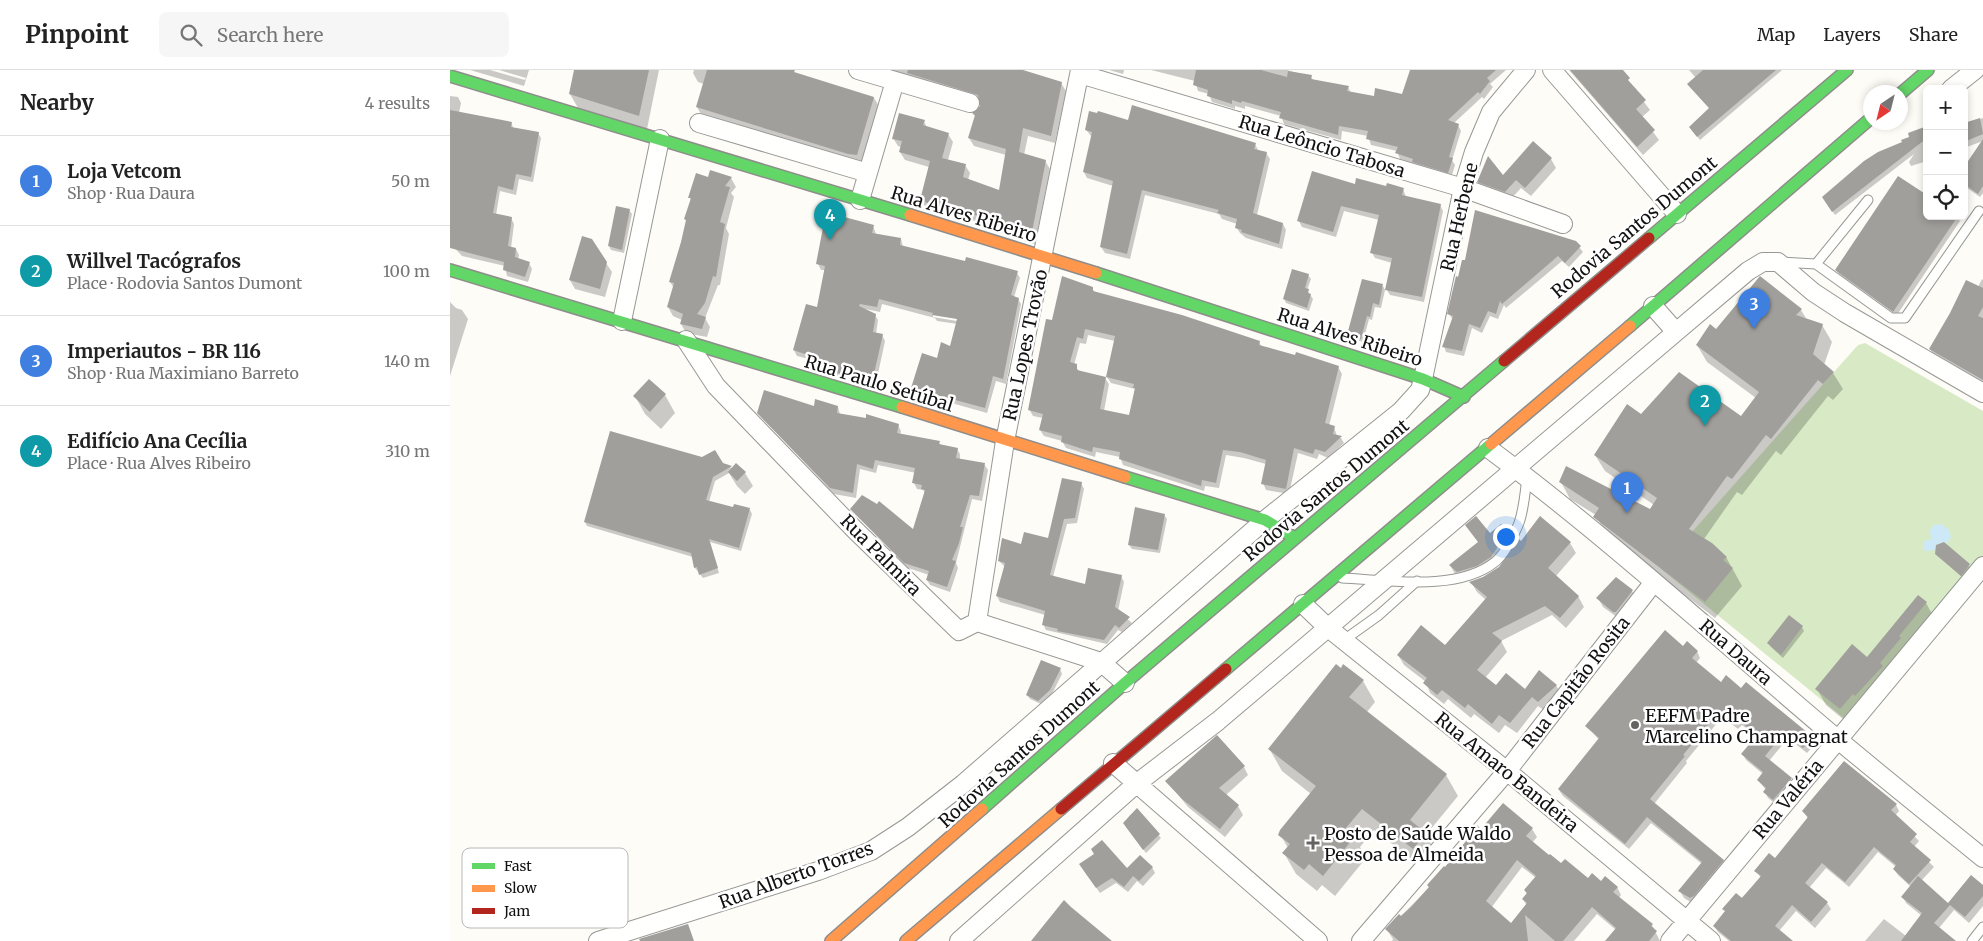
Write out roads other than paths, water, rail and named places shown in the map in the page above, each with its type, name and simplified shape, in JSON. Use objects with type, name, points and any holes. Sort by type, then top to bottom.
[{"type":"main road","name":"Rodovia Santos Dumont","points":[[832,941],[1125,683],[1847,70]]},
{"type":"main road","points":[[1908,87],[1928,70]]},
{"type":"main road","name":"Rua Alves Ribeiro","points":[[450,76],[1044,256],[1423,379],[1464,397]]},
{"type":"main road","points":[[906,941],[1113,763],[1488,448],[1863,125]]},
{"type":"main road","name":"Rua Paulo Setúbal","points":[[450,270],[686,340],[1005,441],[1266,520],[1295,538]]},
{"type":"street","points":[[858,70],[970,103]]},
{"type":"street","name":"Rua Herbene","points":[[1423,379],[1463,188],[1481,134],[1490,112],[1526,70]]},
{"type":"street","points":[[1552,70],[1677,214]]},
{"type":"street","points":[[1956,85],[1975,70]]},
{"type":"street","name":"Rua Leôncio Tabosa","points":[[1080,72],[1463,188],[1562,224]]},
{"type":"street","name":"Rua Lopes Trovão","points":[[977,622],[1005,441],[1080,72]]},
{"type":"street","points":[[860,200],[895,81]]},
{"type":"street","points":[[699,123],[868,173]]},
{"type":"street","points":[[622,321],[660,139]]},
{"type":"street","points":[[959,941],[1136,784],[1218,721],[1327,627],[1522,473],[1676,332],[1748,271],[1763,262],[1778,262],[1813,292],[1845,313],[1983,393]]},
{"type":"street","points":[[1653,306],[1676,332]]},
{"type":"street","name":"Rua Palmira","points":[[686,340],[716,386],[856,530],[959,631],[977,622]]},
{"type":"street","name":"Rua Alberto Torres","points":[[598,941],[818,871],[871,851],[908,827],[963,784],[1266,520],[1401,411],[1420,390],[1423,379]]},
{"type":"street","name":"Rua Daura","points":[[1488,448],[1522,473],[1654,582],[1838,739],[1983,858]]},
{"type":"street","name":"Rua Valéria","points":[[1670,941],[1983,566]]},
{"type":"street","name":"Rua Capitão Rosita","points":[[1361,941],[1507,771],[1654,582]]},
{"type":"street","name":"Rua Amaro Bandeira","points":[[1303,604],[1327,627],[1507,771],[1711,941]]},
{"type":"street","points":[[977,622],[1101,662],[1125,683]]},
{"type":"street","points":[[1113,763],[1318,941]]},
{"type":"lane","points":[[1816,264],[1868,200]]},
{"type":"lane","points":[[1778,262],[1816,264],[1891,318],[1905,318],[1979,211]]},
{"type":"lane","points":[[1334,578],[1417,581],[1462,579],[1485,569],[1497,560],[1520,521],[1522,473]]},
{"type":"lane","points":[[1344,640],[1379,615],[1417,581]]},
{"type":"lane","points":[[1972,941],[1983,927]]},
{"type":"water","points":[[1941,524],[1949,530],[1951,537],[1946,544],[1944,542],[1936,545],[1935,550],[1926,551],[1923,549],[1923,542],[1931,539],[1930,530],[1934,525]]},
{"type":"place","name":"Edifício Ana Cecília","points":[[830,240]]},
{"type":"place","name":"Imperiautos - BR 116","points":[[1754,329]]},
{"type":"place","name":"Willvel Tacógrafos","points":[[1705,426]]},
{"type":"place","name":"Loja Vetcom","points":[[1627,513]]},
{"type":"place","name":"EEFM Padre Marcelino Champagnat","points":[[1635,725]]},
{"type":"place","name":"Posto de Saúde Waldo Pessoa de Almeida","points":[[1313,843]]}]
